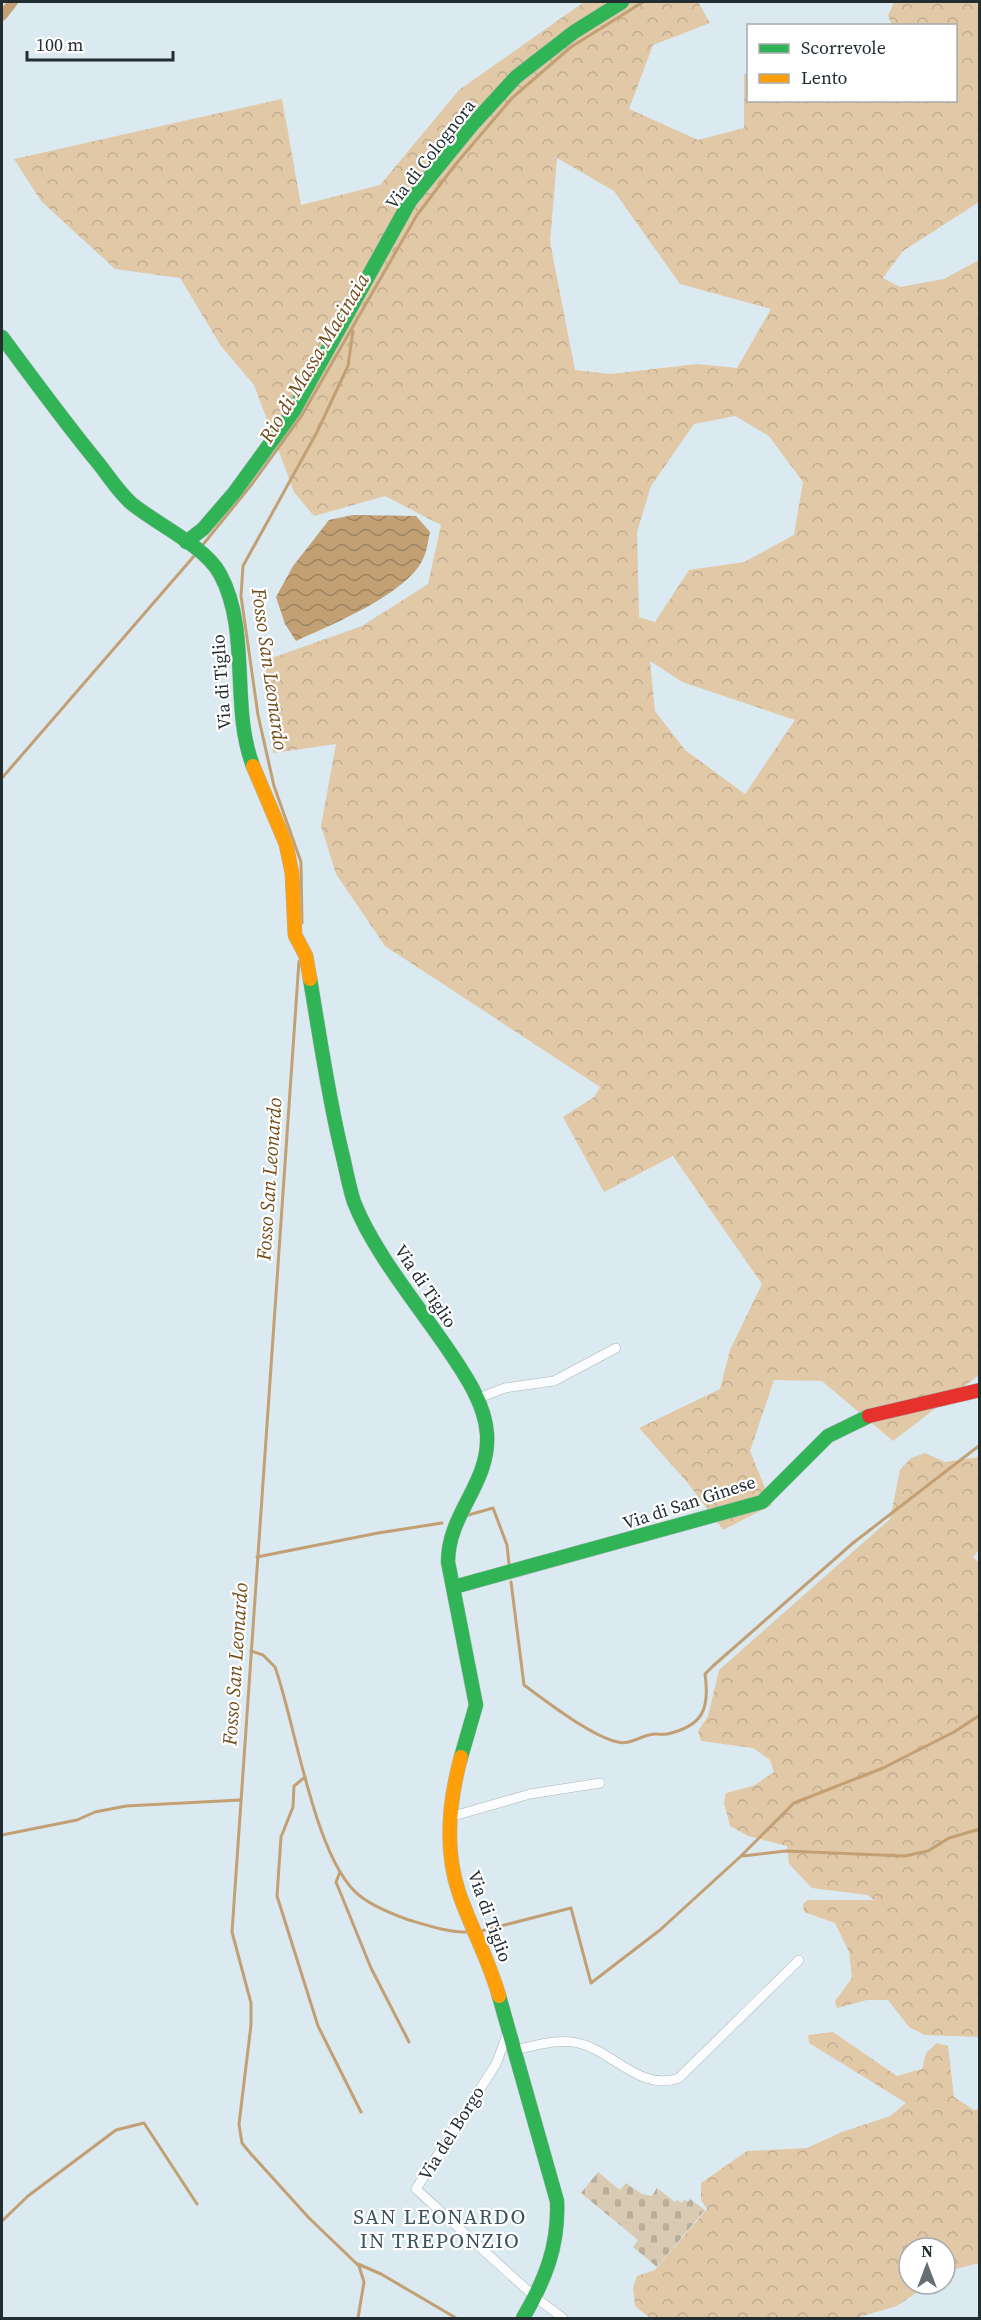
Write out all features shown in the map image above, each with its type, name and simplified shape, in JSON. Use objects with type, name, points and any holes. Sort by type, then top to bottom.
[{"type":"main road","name":"Via di Colognora","points":[[194,548],[203,529],[234,493],[293,412],[410,201],[472,125],[516,77],[574,32],[622,2]]},
{"type":"main road","name":"Via di Tiglio","points":[[2,337],[87,450],[130,502],[194,548],[219,571],[232,605],[244,743],[286,844],[292,873],[295,935],[306,956],[334,1120],[354,1201],[368,1231],[464,1373],[476,1399],[487,1434],[482,1474],[454,1524],[448,1542],[448,1562],[476,1705],[457,1772],[450,1817],[450,1852],[459,1892],[491,1967],[545,2152],[558,2213],[556,2247],[536,2297],[523,2319]]},
{"type":"main road","name":"Via di San Ginese","points":[[454,1587],[762,1502],[828,1436],[864,1418],[891,1409],[980,1390]]},
{"type":"street","points":[[476,1399],[505,1388],[554,1381],[616,1348]]},
{"type":"street","points":[[450,1817],[530,1794],[600,1783]]},
{"type":"street","points":[[514,2050],[565,2041],[581,2043],[638,2075],[658,2081],[680,2078],[799,1960]]},
{"type":"street","name":"Via del Borgo","points":[[509,2030],[504,2049],[496,2064],[416,2189],[536,2297]]},
{"type":"street","points":[[536,2297],[563,2319]]},
{"type":"green space","points":[[584,2],[698,2],[710,23],[653,45],[629,109],[698,140],[744,128],[744,74],[747,74],[747,102],[957,102],[957,24],[892,24],[888,16],[894,2],[979,2],[979,202],[903,251],[883,278],[900,287],[944,279],[979,260],[979,1375],[893,1441],[822,1381],[774,1380],[750,1451],[772,1505],[723,1530],[687,1482],[639,1428],[720,1389],[730,1350],[762,1284],[673,1156],[604,1192],[563,1117],[594,1097],[600,1087],[385,946],[336,874],[321,826],[336,744],[273,753],[263,661],[362,626],[428,584],[441,525],[385,496],[314,516],[294,492],[254,385],[221,346],[180,278],[115,269],[41,201],[14,159],[282,99],[301,205],[380,185],[459,90]],"holes":[[[557,158],[614,191],[680,284],[771,309],[737,368],[697,364],[611,374],[575,370],[550,242]],[[735,416],[769,436],[803,482],[794,535],[744,562],[689,570],[655,622],[639,617],[637,532],[651,486],[694,424]],[[650,661],[682,682],[795,720],[745,794],[685,750],[655,711]]]},
{"type":"green space","points":[[925,1453],[945,1462],[979,1457],[979,1550],[973,1557],[980,1564],[979,2037],[925,2035],[909,2027],[888,2000],[867,2000],[837,2008],[835,2001],[852,1978],[849,1952],[835,1923],[804,1912],[803,1904],[808,1900],[874,1900],[867,1895],[812,1888],[789,1864],[787,1846],[748,1836],[730,1826],[724,1803],[726,1793],[753,1786],[774,1772],[770,1760],[753,1748],[701,1741],[698,1731],[708,1716],[719,1670],[890,1519],[900,1470],[911,1458]]},
{"type":"green space","points":[[833,2032],[897,2076],[922,2069],[926,2053],[937,2043],[948,2046],[954,2097],[974,2110],[979,2109],[979,2263],[957,2269],[957,2236],[897,2236],[897,2296],[912,2296],[897,2306],[856,2318],[650,2318],[635,2306],[633,2288],[637,2276],[655,2270],[707,2209],[701,2200],[701,2183],[747,2151],[807,2148],[842,2132],[890,2116],[906,2103],[809,2043],[808,2035]]},
{"type":"green space","points":[[598,2172],[620,2190],[626,2183],[642,2194],[652,2196],[657,2188],[675,2202],[677,2200],[682,2203],[684,2199],[688,2202],[690,2199],[705,2210],[657,2267],[633,2247],[638,2240],[581,2193]]},
{"type":"water","points":[[353,515],[416,516],[430,532],[423,559],[414,572],[385,596],[296,641],[285,624],[276,597],[293,566],[329,520]]},
{"type":"waterway","points":[[2,16],[13,2]]},
{"type":"waterway","name":"Rio di Massa Macinaia","points":[[201,547],[252,484],[302,415],[417,215],[455,165],[512,98],[571,47],[643,2]]},
{"type":"waterway","name":"Fosso San Leonardo","points":[[302,923],[301,862],[274,786],[258,715],[241,596],[243,566],[317,432],[348,366],[353,331]]},
{"type":"waterway","name":"Rio di Massa Macinaia","points":[[2,778],[195,555]]},
{"type":"waterway","name":"Fosso San Leonardo","points":[[299,961],[232,1932],[251,2003],[251,2025],[239,2124],[242,2143],[251,2154],[309,2218],[359,2266],[364,2282],[358,2318]]},
{"type":"waterway","points":[[511,1582],[524,1685],[582,1726],[607,1739],[626,1742],[651,1734],[679,1731],[696,1721],[701,1714],[706,1697],[705,1674],[713,1666],[853,1543],[980,1445]]},
{"type":"waterway","points":[[465,1516],[493,1508],[507,1545],[509,1564]]},
{"type":"waterway","points":[[257,1557],[442,1523]]},
{"type":"waterway","points":[[251,1651],[263,1655],[275,1667],[319,1823],[344,1879],[360,1896],[390,1913],[440,1929],[472,1932]]},
{"type":"waterway","points":[[481,1931],[571,1908],[591,1983],[660,1930],[741,1856],[794,1803],[883,1768],[954,1732],[980,1715]]},
{"type":"waterway","points":[[305,1777],[294,1786],[293,1807],[281,1837],[277,1896],[318,2026],[361,2112]]},
{"type":"waterway","points":[[2,1835],[77,1820],[95,1812],[126,1806],[240,1800]]},
{"type":"waterway","points":[[743,1856],[786,1851],[905,1856],[928,1851],[949,1838],[980,1829]]},
{"type":"waterway","points":[[340,1872],[336,1882],[371,1968],[409,2042]]},
{"type":"waterway","points":[[2,2221],[28,2196],[116,2130],[144,2123],[197,2204]]},
{"type":"waterway","points":[[358,2264],[381,2274],[456,2318]]},
{"type":"traffic: fast","points":[[186,542],[203,529],[234,493],[293,412],[410,201],[472,125],[516,77],[574,32],[622,2]]},
{"type":"traffic: fast","points":[[2,337],[122,494],[141,511],[192,545],[213,564],[220,574],[235,620],[243,719],[246,743],[253,766]]},
{"type":"traffic: fast","points":[[310,979],[332,1110],[354,1202],[372,1239],[396,1277],[467,1378],[478,1400],[485,1422],[486,1452],[482,1468],[455,1528],[448,1562],[476,1705],[461,1757]]},
{"type":"traffic: fast","points":[[454,1587],[762,1502],[828,1436],[869,1416]]},
{"type":"traffic: fast","points":[[499,1996],[557,2201],[556,2233],[549,2262],[538,2290],[523,2318]]},
{"type":"traffic: slow","points":[[253,766],[286,844],[292,873],[295,935],[306,956],[310,979]]},
{"type":"traffic: slow","points":[[461,1757],[451,1808],[451,1859],[459,1893],[499,1996]]},
{"type":"traffic: jam","points":[[869,1416],[980,1390]]},
{"type":"district","name":"SAN LEONARDO IN TREPONZIO","points":[[440,2228]]}]
